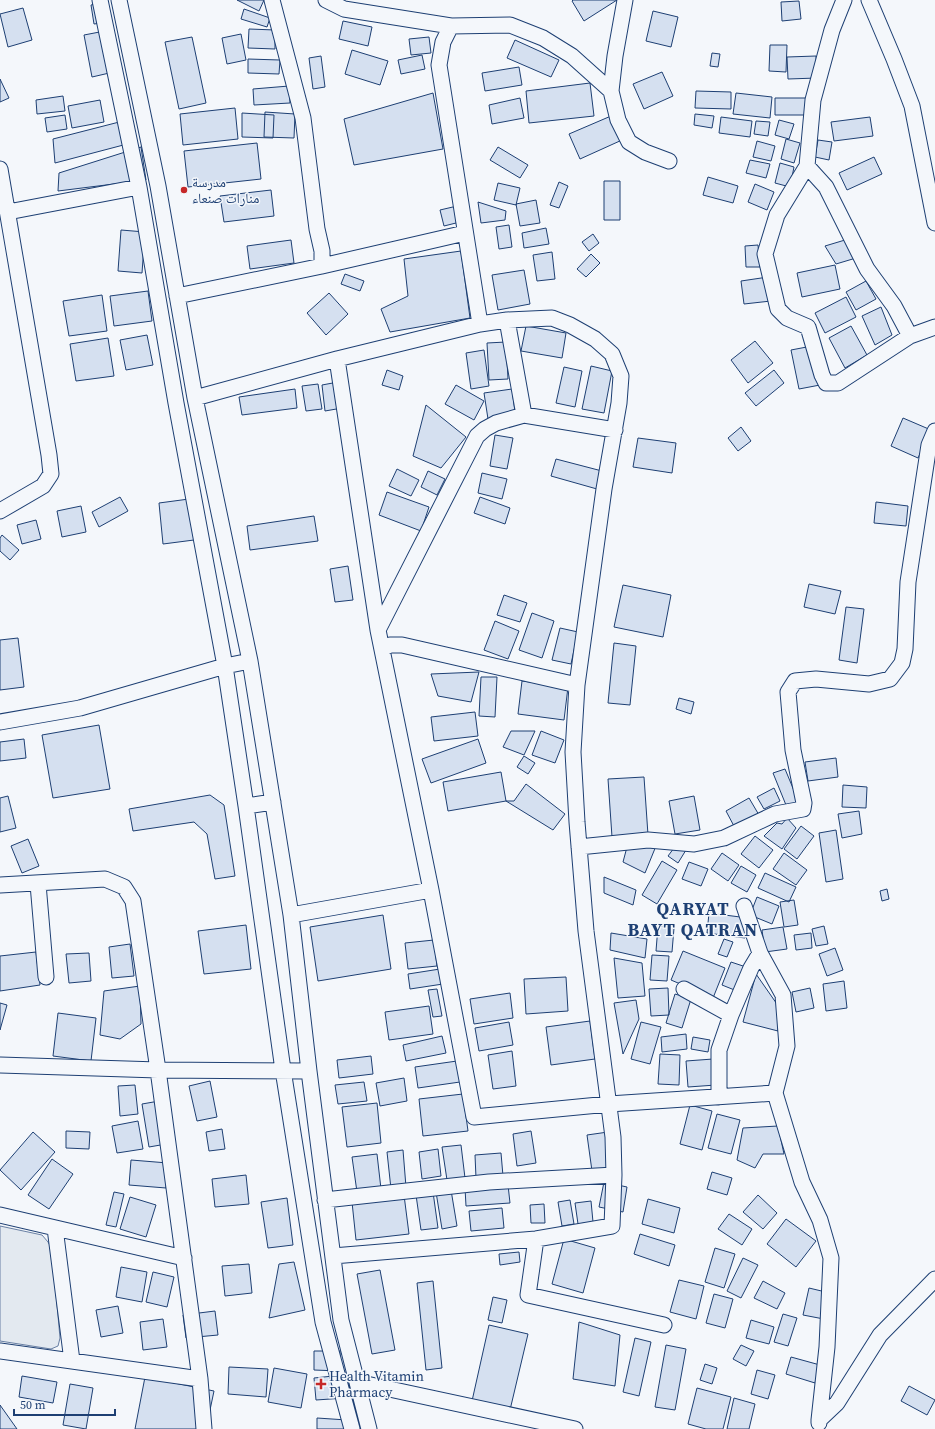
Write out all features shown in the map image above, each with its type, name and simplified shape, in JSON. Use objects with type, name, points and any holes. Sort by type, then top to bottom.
[{"type":"street","points":[[100,0],[139,186],[176,403],[224,666],[246,806],[283,1070],[323,1322],[352,1429]]},
{"type":"street","points":[[119,0],[158,186],[195,398],[250,661],[291,916],[308,1071],[341,1320],[369,1429]]},
{"type":"street","points":[[272,0],[304,118],[317,229],[322,251],[322,266]]},
{"type":"street","points":[[326,0],[344,9],[451,26],[510,25],[543,38],[572,56],[611,91]]},
{"type":"street","points":[[624,0],[611,91],[618,120],[629,142],[645,152],[669,161]]},
{"type":"street","points":[[844,0],[832,30],[813,100],[806,166],[777,215],[766,254],[778,309],[787,318],[808,327],[822,375],[826,383],[838,383],[910,336],[935,327]]},
{"type":"street","points":[[869,0],[912,106],[935,223]]},
{"type":"street","points":[[451,26],[443,42],[439,65],[480,324]]},
{"type":"street","points":[[806,166],[826,187],[867,270],[894,306],[910,336]]},
{"type":"street","points":[[0,169],[50,455],[51,474],[43,486],[0,511]]},
{"type":"street","points":[[8,212],[139,186]]},
{"type":"street","points":[[177,296],[465,234]]},
{"type":"street","points":[[195,398],[337,359],[480,324],[507,320],[552,318],[570,325],[595,339],[612,354],[621,376],[619,403],[604,489],[578,685],[573,752],[586,931],[613,1137],[614,1174],[612,1226],[536,1239],[333,1256]]},
{"type":"street","points":[[507,320],[524,415]]},
{"type":"street","points":[[337,359],[378,630],[431,890],[474,1117],[609,1104],[775,1093]]},
{"type":"street","points":[[378,630],[477,436],[485,429],[496,423],[524,415],[615,430]]},
{"type":"street","points":[[579,847],[648,840],[694,844],[724,838],[775,814],[802,809],[804,802],[793,750],[788,692],[795,681],[816,679],[869,684],[890,679],[902,663],[906,649],[908,582],[929,446],[935,430]]},
{"type":"street","points":[[382,649],[390,645],[402,645],[578,685]]},
{"type":"street","points":[[0,722],[80,708],[224,666],[250,661]]},
{"type":"street","points":[[246,806],[272,802]]},
{"type":"street","points":[[0,885],[105,879],[124,887],[133,901],[184,1258],[200,1379],[204,1429]]},
{"type":"street","points":[[38,884],[46,977]]},
{"type":"street","points":[[291,916],[431,890]]},
{"type":"street","points":[[744,906],[760,954],[783,995],[787,1046],[775,1093],[802,1182],[820,1220],[831,1258],[827,1347],[819,1424]]},
{"type":"street","points":[[719,1097],[719,1050],[731,1015],[751,968],[760,954]]},
{"type":"street","points":[[684,988],[731,1015]]},
{"type":"street","points":[[0,1065],[158,1070],[308,1071]]},
{"type":"street","points":[[325,1200],[489,1182],[614,1174]]},
{"type":"street","points":[[0,1215],[184,1258]]},
{"type":"street","points":[[55,1228],[72,1361]]},
{"type":"street","points":[[536,1239],[528,1295],[664,1325]]},
{"type":"street","points":[[819,1424],[837,1403],[880,1335],[935,1279]]},
{"type":"street","points":[[0,1351],[200,1379]]},
{"type":"street","points":[[357,1382],[575,1429]]},
{"type":"shaded area","points":[[0,1226],[42,1235],[52,1249],[60,1338],[58,1346],[51,1349],[0,1341]]},
{"type":"building","points":[[237,0],[264,0],[259,11]]},
{"type":"building","points":[[617,0],[584,21],[572,1]]},
{"type":"building","points":[[799,1],[801,19],[782,21],[781,2]]},
{"type":"building","points":[[105,2],[108,22],[94,24],[91,5]]},
{"type":"building","points":[[23,8],[32,40],[8,47],[0,14]]},
{"type":"building","points":[[244,9],[270,18],[267,27],[241,19]]},
{"type":"building","points":[[653,11],[678,17],[671,47],[646,41]]},
{"type":"building","points":[[343,21],[372,27],[368,46],[339,39]]},
{"type":"building","points":[[249,29],[275,30],[275,49],[248,48]]},
{"type":"building","points":[[110,30],[118,71],[92,77],[84,35]]},
{"type":"building","points":[[241,34],[246,60],[227,64],[222,38]]},
{"type":"building","points":[[192,37],[206,103],[179,109],[165,42]]},
{"type":"building","points":[[429,37],[431,53],[411,55],[409,39]]},
{"type":"building","points":[[515,40],[559,60],[551,77],[507,58]]},
{"type":"building","points":[[770,45],[787,45],[786,72],[769,71]]},
{"type":"building","points":[[352,50],[388,61],[380,85],[345,74]]},
{"type":"building","points":[[712,53],[720,54],[718,67],[710,66]]},
{"type":"building","points":[[422,55],[425,69],[401,74],[398,60]]},
{"type":"building","points":[[321,56],[325,87],[313,89],[309,58]]},
{"type":"building","points":[[816,56],[817,78],[788,79],[787,57]]},
{"type":"building","points":[[248,59],[280,60],[279,74],[248,73]]},
{"type":"building","points":[[519,67],[522,85],[485,91],[482,73]]},
{"type":"building","points":[[662,72],[673,96],[644,109],[633,84]]},
{"type":"building","points":[[0,79],[9,98],[0,102]]},
{"type":"building","points":[[590,83],[594,116],[529,123],[526,91]]},
{"type":"building","points":[[289,86],[290,103],[254,105],[253,89]]},
{"type":"building","points":[[696,91],[731,92],[731,109],[695,108]]},
{"type":"building","points":[[433,93],[443,149],[354,165],[344,119]]},
{"type":"building","points":[[736,93],[772,97],[770,118],[733,114]]},
{"type":"building","points":[[63,96],[65,111],[37,114],[36,100]]},
{"type":"building","points":[[520,98],[524,118],[492,124],[489,105]]},
{"type":"building","points":[[775,98],[808,98],[808,115],[775,115]]},
{"type":"building","points":[[100,100],[104,122],[72,128],[68,106]]},
{"type":"building","points":[[235,108],[238,139],[183,145],[180,114]]},
{"type":"building","points":[[265,112],[295,114],[294,138],[264,137]]},
{"type":"building","points":[[242,113],[274,115],[273,138],[242,137]]},
{"type":"building","points":[[695,114],[714,116],[712,128],[694,125]]},
{"type":"building","points":[[65,115],[67,129],[47,132],[45,118]]},
{"type":"building","points":[[611,116],[622,140],[580,159],[569,134]]},
{"type":"building","points":[[721,117],[752,121],[750,137],[719,133]]},
{"type":"building","points":[[870,117],[873,136],[834,141],[831,122]]},
{"type":"building","points":[[127,120],[131,143],[55,163],[53,139]]},
{"type":"building","points":[[779,120],[794,124],[789,139],[775,135]]},
{"type":"building","points":[[756,121],[770,122],[768,136],[754,134]]},
{"type":"building","points":[[786,139],[800,143],[794,163],[781,159]]},
{"type":"building","points":[[818,140],[832,142],[829,160],[815,157]]},
{"type":"building","points":[[757,141],[775,146],[771,161],[753,157]]},
{"type":"building","points":[[257,143],[261,179],[188,187],[184,151]]},
{"type":"building","points":[[141,147],[146,180],[58,191],[59,173]]},
{"type":"building","points":[[498,147],[528,165],[520,178],[490,160]]},
{"type":"building","points":[[874,157],[882,174],[847,190],[839,173]]},
{"type":"building","points":[[750,160],[770,164],[766,178],[746,173]]},
{"type":"building","points":[[780,163],[794,167],[790,187],[775,183]]},
{"type":"building","points":[[708,177],[738,186],[733,203],[703,195]]},
{"type":"building","points":[[604,181],[620,181],[620,220],[604,220]]},
{"type":"building","points":[[559,182],[568,186],[559,208],[550,205]]},
{"type":"building","points":[[498,183],[520,188],[516,205],[494,200]]},
{"type":"building","points":[[755,184],[774,192],[767,210],[748,202]]},
{"type":"building","points":[[271,190],[274,216],[224,222],[220,196]]},
{"type":"building","points":[[536,200],[540,223],[520,226],[516,204]]},
{"type":"building","points":[[478,202],[506,211],[505,220],[481,223]]},
{"type":"building","points":[[457,206],[460,222],[444,226],[440,210]]},
{"type":"building","points":[[509,225],[512,247],[499,249],[496,227]]},
{"type":"building","points":[[546,228],[549,244],[524,248],[522,233]]},
{"type":"building","points":[[121,230],[145,232],[142,273],[118,271]]},
{"type":"building","points":[[593,234],[599,243],[589,251],[582,242]]},
{"type":"building","points":[[291,240],[294,263],[250,269],[247,246]]},
{"type":"building","points":[[845,240],[856,258],[836,264],[825,246]]},
{"type":"building","points":[[758,245],[760,267],[746,267],[745,246]]},
{"type":"building","points":[[461,251],[470,318],[390,332],[381,309],[408,296],[404,259]]},
{"type":"building","points":[[552,252],[555,279],[537,281],[533,255]]},
{"type":"building","points":[[591,254],[600,263],[586,277],[577,269]]},
{"type":"building","points":[[835,265],[840,289],[802,297],[797,273]]},
{"type":"building","points":[[524,270],[530,304],[498,310],[492,275]]},
{"type":"building","points":[[345,274],[364,281],[360,291],[341,284]]},
{"type":"building","points":[[768,277],[771,301],[744,304],[741,281]]},
{"type":"building","points":[[866,281],[876,299],[856,310],[846,292]]},
{"type":"building","points":[[148,291],[152,321],[114,326],[110,296]]},
{"type":"building","points":[[329,293],[348,314],[326,335],[307,313]]},
{"type":"building","points":[[102,295],[107,331],[69,336],[63,301]]},
{"type":"building","points":[[846,297],[856,317],[825,333],[815,313]]},
{"type":"building","points":[[881,307],[892,335],[875,345],[862,316]]},
{"type":"building","points":[[526,326],[566,333],[562,358],[521,351]]},
{"type":"building","points":[[851,326],[867,355],[845,368],[829,338]]},
{"type":"building","points":[[147,335],[153,365],[126,370],[120,340]]},
{"type":"building","points":[[108,338],[114,376],[76,381],[70,344]]},
{"type":"building","points":[[755,341],[773,363],[748,383],[731,360]]},
{"type":"building","points":[[506,342],[508,379],[489,380],[487,343]]},
{"type":"building","points":[[812,346],[820,385],[799,389],[791,350]]},
{"type":"building","points":[[484,350],[489,386],[471,389],[466,353]]},
{"type":"building","points":[[591,366],[612,371],[604,413],[582,409]]},
{"type":"building","points":[[564,367],[582,371],[575,407],[556,403]]},
{"type":"building","points":[[387,370],[403,376],[399,390],[382,385]]},
{"type":"building","points":[[774,370],[784,383],[756,406],[745,393]]},
{"type":"building","points":[[338,382],[342,408],[325,411],[322,385]]},
{"type":"building","points":[[318,384],[322,409],[306,411],[302,386]]},
{"type":"building","points":[[456,385],[484,401],[474,420],[445,404]]},
{"type":"building","points":[[295,389],[297,408],[242,415],[239,397]]},
{"type":"building","points":[[512,389],[515,412],[488,419],[484,393]]},
{"type":"building","points":[[426,405],[466,437],[441,468],[413,456]]},
{"type":"building","points":[[903,418],[931,430],[918,458],[891,446]]},
{"type":"building","points":[[741,427],[751,441],[738,451],[728,438]]},
{"type":"building","points":[[495,435],[513,438],[507,469],[490,466]]},
{"type":"building","points":[[638,438],[676,443],[672,473],[633,467]]},
{"type":"building","points":[[556,459],[602,471],[597,489],[551,476]]},
{"type":"building","points":[[397,469],[419,480],[411,496],[389,486]]},
{"type":"building","points":[[428,471],[445,479],[437,495],[421,487]]},
{"type":"building","points":[[482,473],[507,479],[502,499],[478,493]]},
{"type":"building","points":[[387,492],[429,507],[421,531],[379,515]]},
{"type":"building","points":[[120,497],[128,511],[99,527],[92,512]]},
{"type":"building","points":[[480,497],[510,508],[505,524],[474,513]]},
{"type":"building","points":[[189,499],[194,540],[163,544],[159,503]]},
{"type":"building","points":[[876,502],[908,506],[906,526],[874,523]]},
{"type":"building","points":[[81,506],[86,532],[62,537],[57,511]]},
{"type":"building","points":[[314,516],[318,541],[250,550],[247,526]]},
{"type":"building","points":[[36,520],[41,539],[22,544],[17,525]]},
{"type":"building","points":[[2,535],[19,550],[10,560],[0,551],[0,538]]},
{"type":"building","points":[[348,566],[353,600],[335,602],[330,569]]},
{"type":"building","points":[[809,584],[841,591],[835,614],[804,607]]},
{"type":"building","points":[[623,585],[671,595],[663,637],[614,627]]},
{"type":"building","points":[[504,595],[527,603],[520,622],[497,615]]},
{"type":"building","points":[[846,607],[864,609],[857,663],[839,660]]},
{"type":"building","points":[[532,613],[554,621],[542,658],[519,650]]},
{"type":"building","points":[[495,621],[519,631],[508,659],[484,650]]},
{"type":"building","points":[[560,628],[578,632],[571,664],[552,660]]},
{"type":"building","points":[[18,638],[24,687],[0,690],[0,640]]},
{"type":"building","points":[[614,643],[636,646],[630,705],[608,703]]},
{"type":"building","points":[[479,672],[471,702],[438,696],[431,674]]},
{"type":"building","points":[[481,677],[497,677],[495,717],[479,716]]},
{"type":"building","points":[[522,681],[568,687],[564,720],[518,714]]},
{"type":"building","points":[[679,698],[694,702],[691,714],[676,709]]},
{"type":"building","points":[[475,712],[478,736],[434,741],[431,717]]},
{"type":"building","points":[[99,725],[110,789],[53,798],[42,735]]},
{"type":"building","points":[[511,731],[535,731],[524,755],[503,747]]},
{"type":"building","points":[[541,731],[564,740],[555,763],[532,755]]},
{"type":"building","points":[[24,739],[26,758],[0,761],[0,742]]},
{"type":"building","points":[[478,739],[486,763],[431,783],[422,759]]},
{"type":"building","points":[[524,756],[535,763],[528,774],[517,767]]},
{"type":"building","points":[[836,758],[838,777],[808,781],[805,762]]},
{"type":"building","points":[[785,769],[800,805],[788,810],[773,773]]},
{"type":"building","points":[[501,772],[506,801],[448,811],[443,782]]},
{"type":"building","points":[[644,777],[648,835],[612,837],[608,779]]},
{"type":"building","points":[[526,784],[565,814],[553,830],[506,801],[514,801]]},
{"type":"building","points":[[843,785],[867,787],[866,808],[842,807]]},
{"type":"building","points":[[774,788],[780,801],[764,809],[757,797]]},
{"type":"building","points":[[210,795],[224,805],[235,876],[215,879],[207,834],[194,822],[133,831],[129,809]]},
{"type":"building","points":[[8,796],[16,828],[0,832],[0,798]]},
{"type":"building","points":[[694,796],[700,830],[675,834],[669,801]]},
{"type":"building","points":[[749,798],[759,815],[735,828],[726,811]]},
{"type":"building","points":[[859,811],[862,834],[842,838],[838,814]]},
{"type":"building","points":[[787,818],[796,828],[782,849],[764,836],[777,823],[782,824]]},
{"type":"building","points":[[801,826],[814,836],[797,859],[784,849]]},
{"type":"building","points":[[836,830],[843,879],[826,882],[819,833]]},
{"type":"building","points":[[755,836],[773,850],[759,868],[741,854]]},
{"type":"building","points":[[28,839],[39,866],[22,873],[11,846]]},
{"type":"building","points":[[677,844],[686,850],[678,863],[668,856]]},
{"type":"building","points":[[656,846],[645,873],[623,862],[627,847]]},
{"type":"building","points":[[722,853],[739,865],[728,881],[711,869]]},
{"type":"building","points":[[784,853],[807,870],[796,885],[773,869]]},
{"type":"building","points":[[662,861],[677,870],[657,904],[642,895]]},
{"type":"building","points":[[689,862],[708,869],[701,886],[682,879]]},
{"type":"building","points":[[741,866],[756,875],[747,892],[731,883]]},
{"type":"building","points":[[765,873],[796,887],[789,902],[758,888]]},
{"type":"building","points":[[604,877],[636,890],[633,905],[604,893]]},
{"type":"building","points":[[887,889],[889,899],[882,901],[880,891]]},
{"type":"building","points":[[757,897],[779,906],[772,924],[750,915]]},
{"type":"building","points":[[794,900],[798,925],[784,927],[780,902]]},
{"type":"building","points":[[709,913],[748,918],[745,938],[707,933]]},
{"type":"building","points":[[383,915],[391,969],[318,981],[310,927]]},
{"type":"building","points":[[246,925],[251,969],[204,974],[198,931]]},
{"type":"building","points":[[658,926],[674,928],[672,952],[656,951]]},
{"type":"building","points":[[824,926],[828,944],[816,946],[812,929]]},
{"type":"building","points":[[783,927],[787,949],[765,952],[762,930]]},
{"type":"building","points":[[611,933],[647,939],[645,958],[610,950]]},
{"type":"building","points":[[811,933],[812,948],[796,950],[794,935]]},
{"type":"building","points":[[724,939],[733,942],[727,957],[718,954]]},
{"type":"building","points":[[434,940],[437,966],[408,969],[405,943]]},
{"type":"building","points":[[130,944],[134,976],[112,978],[109,947]]},
{"type":"building","points":[[835,948],[843,970],[827,976],[819,954]]},
{"type":"building","points":[[683,951],[725,968],[713,998],[671,980]]},
{"type":"building","points":[[36,952],[40,985],[0,991],[0,956]]},
{"type":"building","points":[[89,953],[91,981],[69,983],[66,954]]},
{"type":"building","points":[[652,955],[669,956],[667,981],[650,980]]},
{"type":"building","points":[[614,958],[642,963],[645,996],[618,998]]},
{"type":"building","points":[[731,962],[746,967],[737,991],[722,985]]},
{"type":"building","points":[[440,969],[443,984],[410,989],[408,974]]},
{"type":"building","points":[[756,974],[779,1007],[778,1031],[743,1022]]},
{"type":"building","points":[[566,977],[568,1011],[526,1014],[524,979]]},
{"type":"building","points":[[844,981],[847,1008],[826,1011],[823,984]]},
{"type":"building","points":[[140,986],[141,1024],[120,1039],[100,1035],[104,991]]},
{"type":"building","points":[[668,988],[669,1015],[651,1016],[649,989]]},
{"type":"building","points":[[810,988],[814,1008],[796,1012],[792,992]]},
{"type":"building","points":[[437,989],[442,1016],[433,1017],[428,990]]},
{"type":"building","points":[[510,993],[513,1018],[474,1024],[470,999]]},
{"type":"building","points":[[675,994],[691,999],[682,1028],[666,1023]]},
{"type":"building","points":[[636,1000],[639,1019],[623,1054],[614,1003]]},
{"type":"building","points":[[0,1003],[7,1005],[0,1030]]},
{"type":"building","points":[[429,1006],[433,1034],[389,1040],[385,1012]]},
{"type":"building","points":[[58,1013],[96,1018],[91,1061],[53,1056]]},
{"type":"building","points":[[590,1021],[595,1059],[551,1065],[546,1027]]},
{"type":"building","points":[[509,1022],[513,1045],[479,1051],[475,1028]]},
{"type":"building","points":[[641,1022],[661,1027],[650,1064],[631,1059]]},
{"type":"building","points":[[686,1034],[687,1049],[662,1052],[661,1037]]},
{"type":"building","points":[[442,1036],[446,1053],[406,1061],[403,1045]]},
{"type":"building","points":[[693,1037],[710,1040],[708,1052],[691,1049]]},
{"type":"building","points":[[512,1051],[516,1086],[493,1089],[488,1055]]},
{"type":"building","points":[[660,1054],[680,1055],[679,1085],[658,1084]]},
{"type":"building","points":[[371,1056],[373,1074],[339,1078],[337,1060]]},
{"type":"building","points":[[713,1059],[716,1085],[688,1087],[686,1061]]},
{"type":"building","points":[[457,1061],[460,1082],[418,1088],[415,1067]]},
{"type":"building","points":[[404,1078],[407,1101],[380,1106],[376,1083]]},
{"type":"building","points":[[210,1081],[217,1117],[197,1121],[189,1086]]},
{"type":"building","points":[[364,1082],[367,1101],[338,1104],[335,1085]]},
{"type":"building","points":[[135,1085],[138,1114],[120,1116],[118,1086]]},
{"type":"building","points":[[463,1094],[468,1131],[423,1136],[419,1099]]},
{"type":"building","points":[[165,1100],[172,1143],[149,1147],[142,1104]]},
{"type":"building","points":[[377,1103],[381,1143],[347,1147],[342,1107]]},
{"type":"building","points":[[690,1105],[712,1111],[702,1150],[680,1144]]},
{"type":"building","points":[[717,1114],[740,1120],[731,1154],[708,1148]]},
{"type":"building","points":[[138,1121],[143,1149],[117,1153],[112,1126]]},
{"type":"building","points":[[778,1126],[784,1154],[763,1154],[755,1168],[737,1160],[743,1128]]},
{"type":"building","points":[[222,1129],[225,1149],[209,1151],[206,1132]]},
{"type":"building","points":[[66,1131],[90,1132],[89,1149],[66,1148]]},
{"type":"building","points":[[531,1131],[536,1163],[517,1166],[513,1134]]},
{"type":"building","points":[[33,1132],[55,1152],[21,1190],[0,1170]]},
{"type":"building","points":[[608,1132],[614,1167],[592,1171],[587,1135]]},
{"type":"building","points":[[461,1145],[465,1178],[447,1180],[442,1147]]},
{"type":"building","points":[[438,1149],[441,1176],[422,1179],[419,1152]]},
{"type":"building","points":[[403,1150],[406,1187],[391,1189],[387,1152]]},
{"type":"building","points":[[501,1153],[503,1176],[476,1178],[475,1155]]},
{"type":"building","points":[[377,1154],[381,1189],[357,1192],[352,1157]]},
{"type":"building","points":[[52,1159],[73,1174],[49,1209],[28,1195]]},
{"type":"building","points":[[131,1160],[168,1163],[166,1188],[129,1185]]},
{"type":"building","points":[[712,1172],[732,1178],[727,1195],[707,1189]]},
{"type":"building","points":[[246,1175],[249,1204],[215,1207],[212,1179]]},
{"type":"building","points":[[604,1182],[627,1187],[623,1212],[599,1207]]},
{"type":"building","points":[[508,1185],[510,1203],[466,1206],[465,1188]]},
{"type":"building","points":[[451,1190],[457,1226],[442,1229],[436,1192]]},
{"type":"building","points":[[114,1192],[124,1194],[116,1227],[106,1225]]},
{"type":"building","points":[[433,1192],[438,1228],[421,1230],[416,1195]]},
{"type":"building","points":[[404,1195],[409,1234],[356,1240],[352,1202]]},
{"type":"building","points":[[758,1195],[777,1213],[763,1229],[743,1212]]},
{"type":"building","points":[[130,1197],[156,1205],[146,1237],[120,1229]]},
{"type":"building","points":[[287,1198],[293,1245],[268,1248],[261,1202]]},
{"type":"building","points":[[648,1199],[680,1208],[674,1233],[642,1224]]},
{"type":"building","points":[[570,1200],[574,1224],[562,1226],[558,1202]]},
{"type":"building","points":[[591,1201],[593,1222],[578,1224],[575,1203]]},
{"type":"building","points":[[544,1204],[545,1223],[531,1223],[530,1205]]},
{"type":"building","points":[[502,1208],[504,1228],[471,1231],[469,1211]]},
{"type":"building","points":[[729,1214],[752,1229],[742,1245],[718,1229]]},
{"type":"building","points":[[786,1219],[816,1241],[796,1267],[767,1244]]},
{"type":"building","points":[[640,1234],[675,1245],[669,1266],[634,1254]]},
{"type":"building","points":[[564,1239],[595,1248],[583,1293],[552,1284]]},
{"type":"building","points":[[715,1248],[735,1254],[724,1288],[705,1282]]},
{"type":"building","points":[[519,1252],[520,1262],[500,1265],[499,1254]]},
{"type":"building","points":[[743,1258],[758,1265],[741,1298],[727,1291]]},
{"type":"building","points":[[294,1262],[305,1310],[269,1318],[279,1264]]},
{"type":"building","points":[[249,1264],[252,1293],[225,1296],[222,1266]]},
{"type":"building","points":[[121,1267],[147,1272],[142,1302],[116,1297]]},
{"type":"building","points":[[380,1270],[395,1350],[372,1354],[357,1274]]},
{"type":"building","points":[[153,1272],[174,1277],[167,1307],[146,1302]]},
{"type":"building","points":[[679,1280],[704,1286],[696,1319],[670,1312]]},
{"type":"building","points":[[433,1281],[442,1368],[426,1370],[417,1283]]},
{"type":"building","points":[[763,1281],[785,1293],[777,1309],[754,1298]]},
{"type":"building","points":[[809,1288],[834,1294],[829,1320],[803,1315]]},
{"type":"building","points":[[714,1294],[733,1299],[725,1328],[706,1323]]},
{"type":"building","points":[[493,1297],[507,1300],[502,1323],[488,1320]]},
{"type":"building","points":[[118,1306],[123,1333],[101,1337],[96,1310]]},
{"type":"building","points":[[215,1311],[218,1335],[186,1338],[183,1315]]},
{"type":"building","points":[[783,1314],[797,1318],[788,1346],[774,1342]]},
{"type":"building","points":[[163,1319],[167,1347],[143,1350],[140,1322]]},
{"type":"building","points":[[751,1320],[774,1327],[769,1344],[746,1338]]},
{"type":"building","points":[[579,1322],[620,1335],[615,1386],[573,1379]]},
{"type":"building","points":[[489,1325],[528,1334],[510,1410],[472,1401]]},
{"type":"building","points":[[635,1338],[651,1342],[639,1396],[623,1392]]},
{"type":"building","points":[[666,1345],[686,1349],[675,1410],[655,1407]]},
{"type":"building","points":[[741,1345],[754,1351],[746,1366],[733,1359]]},
{"type":"building","points":[[314,1351],[340,1351],[340,1371],[314,1370]]},
{"type":"building","points":[[791,1357],[820,1365],[815,1383],[786,1374]]},
{"type":"building","points":[[705,1364],[717,1368],[712,1384],[700,1380]]},
{"type":"building","points":[[229,1367],[268,1369],[266,1397],[228,1394]]},
{"type":"building","points":[[274,1368],[307,1374],[301,1408],[268,1402]]},
{"type":"building","points":[[757,1370],[775,1375],[768,1399],[751,1394]]},
{"type":"building","points":[[343,1375],[345,1398],[316,1400],[314,1378]]},
{"type":"building","points":[[22,1376],[57,1382],[53,1403],[19,1397]]},
{"type":"building","points":[[145,1377],[214,1391],[206,1429],[135,1429]]},
{"type":"building","points":[[70,1384],[93,1388],[86,1429],[63,1425]]},
{"type":"building","points":[[909,1386],[935,1400],[927,1415],[901,1401]]},
{"type":"building","points":[[697,1388],[731,1397],[723,1429],[706,1429],[688,1424]]},
{"type":"building","points":[[734,1398],[755,1404],[749,1429],[727,1429]]},
{"type":"building","points":[[0,1405],[17,1429],[0,1429]]},
{"type":"building","points":[[317,1418],[362,1421],[362,1429],[317,1429]]},
{"type":"place","name":"مدرسة منارات صنعاء","points":[[184,190]]},
{"type":"place","name":"Health Vitamin Pharmacy","points":[[321,1384]]},
{"type":"district","name":"QARYAT BAYT QATRAN","points":[[693,919]]}]
